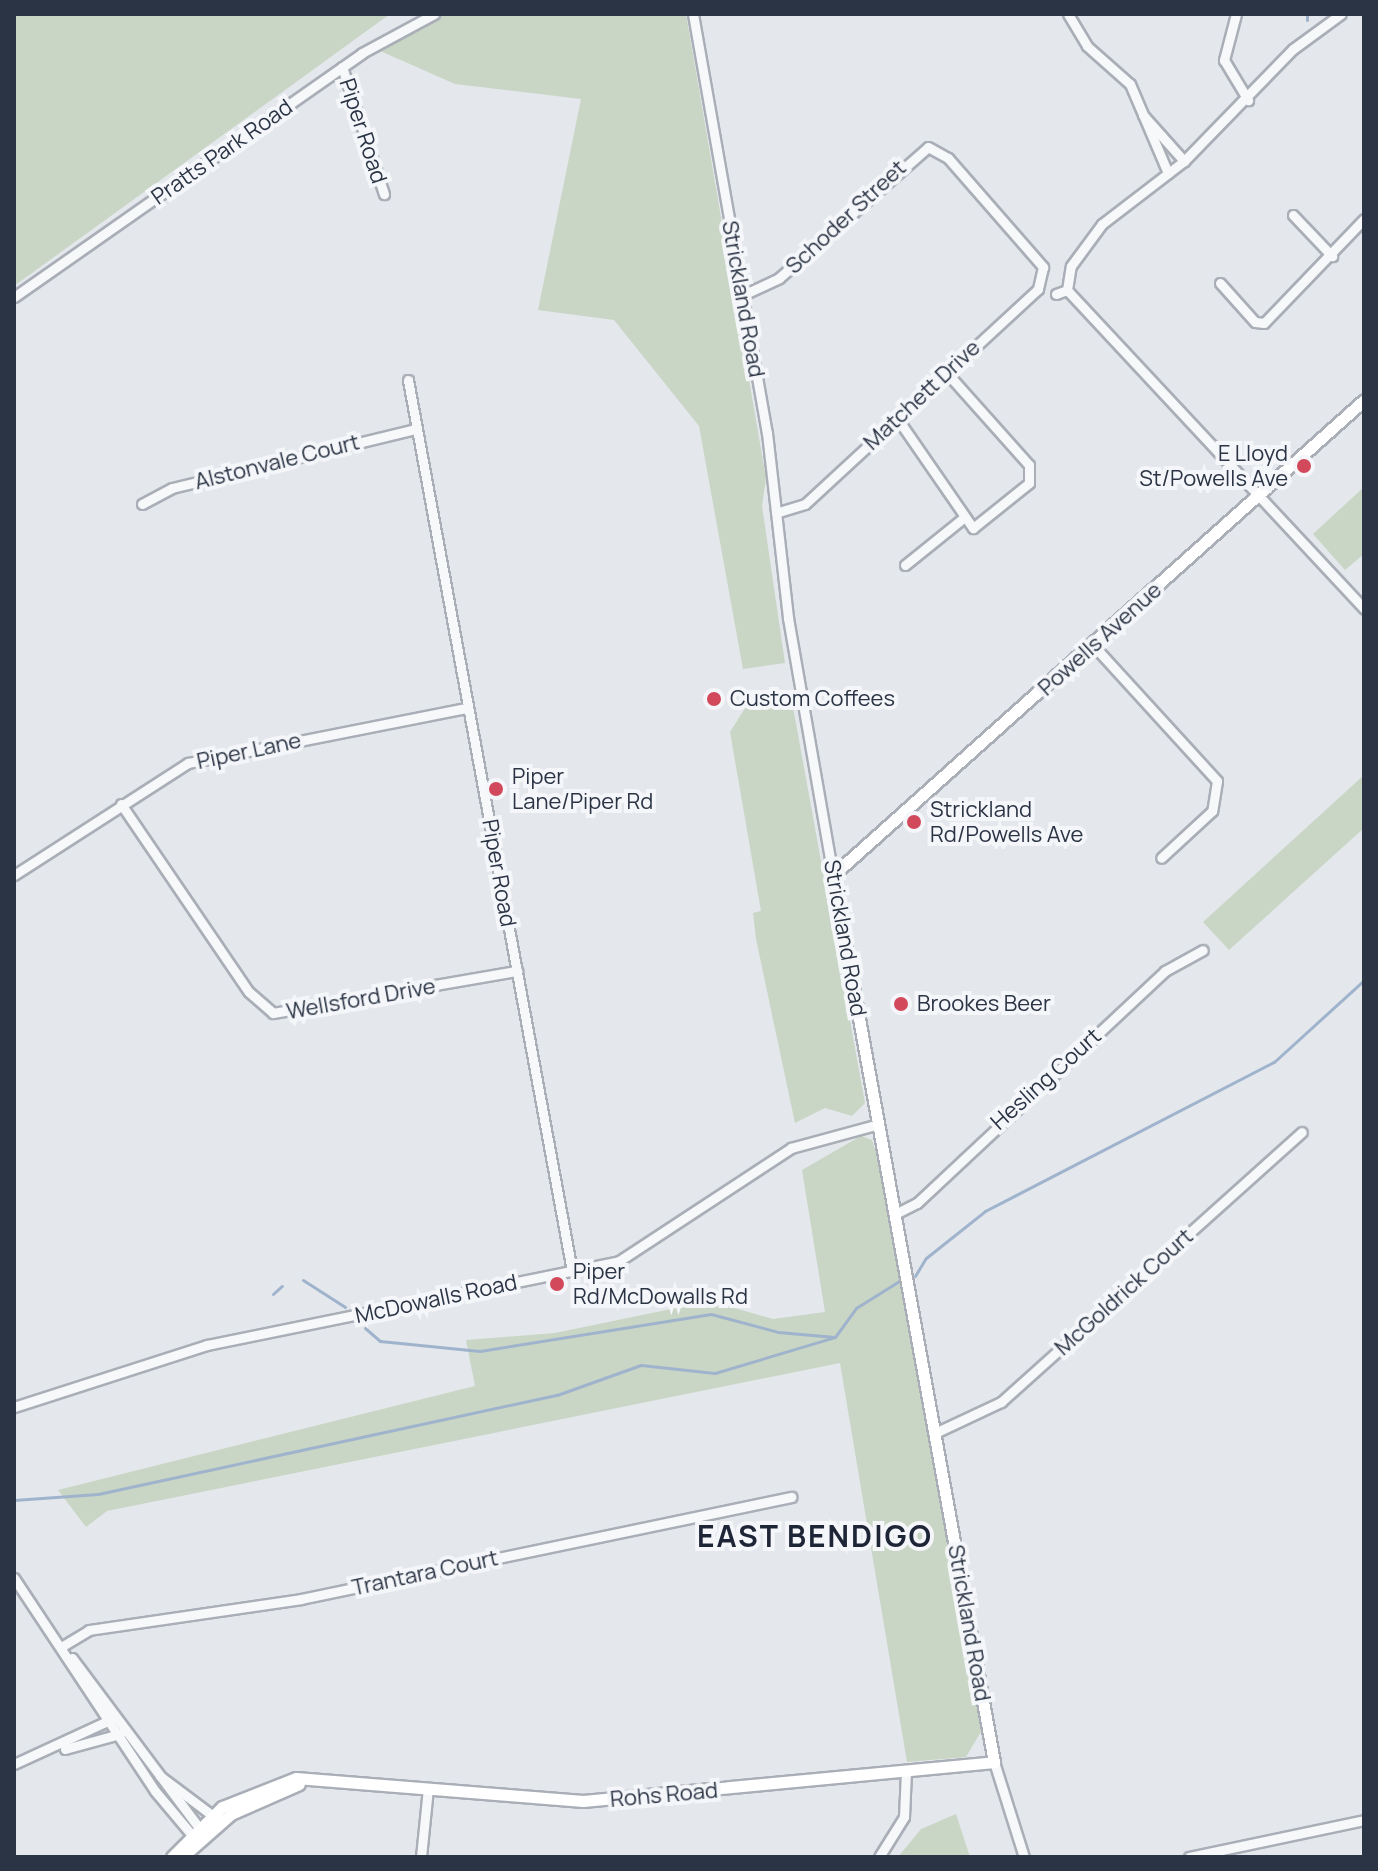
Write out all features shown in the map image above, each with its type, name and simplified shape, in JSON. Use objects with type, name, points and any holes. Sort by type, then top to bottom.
[{"type":"main road","name":"Powells Avenue","points":[[833,875],[1364,400]]},
{"type":"main road","name":"Strickland Road","points":[[833,875],[994,1762]]},
{"type":"main road","name":"Rohs Road","points":[[197,1834],[212,1815],[280,1781],[335,1778],[583,1801],[994,1762]]},
{"type":"main road","name":"Rohs Road","points":[[197,1834],[266,1795],[335,1778]]},
{"type":"main road","points":[[172,1857],[197,1834]]},
{"type":"main road","points":[[182,1857],[197,1834]]},
{"type":"street","name":"Pratts Park Road","points":[[14,297],[342,67],[434,14]]},
{"type":"street","name":"Strickland Road","points":[[693,14],[743,295],[833,875]]},
{"type":"street","points":[[1068,14],[1087,46],[1130,84],[1168,173]]},
{"type":"street","points":[[1236,14],[1224,60],[1248,100]]},
{"type":"street","points":[[1067,290],[1071,266],[1094,232],[1184,161],[1248,100],[1293,49],[1341,14]]},
{"type":"street","name":"Piper Road","points":[[342,67],[384,194]]},
{"type":"street","points":[[1141,112],[1184,161]]},
{"type":"street","name":"Schoder Street","points":[[743,295],[779,278],[920,150],[934,148],[948,158],[1039,258]]},
{"type":"street","points":[[1293,215],[1332,256]]},
{"type":"street","points":[[1220,283],[1264,323],[1332,256],[1364,219]]},
{"type":"street","name":"Matchett Drive","points":[[776,513],[805,504],[1038,289],[1044,272],[1039,258]]},
{"type":"street","points":[[1056,294],[1067,290]]},
{"type":"street","points":[[1067,290],[1364,609]]},
{"type":"street","points":[[897,418],[924,448],[962,519],[981,525],[1033,475],[946,372]]},
{"type":"street","name":"Piper Road","points":[[408,380],[572,1271]]},
{"type":"street","name":"Alstonvale Court","points":[[142,504],[172,488],[416,429]]},
{"type":"street","points":[[905,565],[962,519]]},
{"type":"street","points":[[1093,645],[1217,781],[1212,811],[1161,858]]},
{"type":"street","name":"Piper Lane","points":[[14,875],[121,804],[200,760],[467,708]]},
{"type":"street","name":"Wellsford Drive","points":[[121,804],[249,992],[273,1013],[517,971]]},
{"type":"street","name":"Hesling Court","points":[[895,1214],[917,1203],[1165,971],[1203,950]]},
{"type":"street","name":"McDowalls Road","points":[[14,1407],[207,1345],[572,1271],[641,1252],[800,1144],[879,1124]]},
{"type":"street","name":"McGoldrick Court","points":[[935,1433],[1001,1402],[1302,1132]]},
{"type":"street","name":"Trantara Court","points":[[61,1647],[89,1630],[301,1599],[791,1497]]},
{"type":"street","points":[[14,1578],[121,1733],[197,1834]]},
{"type":"street","points":[[14,1764],[112,1720]]},
{"type":"street","points":[[46,1751],[121,1733]]},
{"type":"street","points":[[121,1733],[146,1762],[197,1834]]},
{"type":"street","points":[[146,1762],[212,1815]]},
{"type":"street","name":"Strickland Road","points":[[994,1762],[1024,1857]]},
{"type":"street","points":[[879,1857],[904,1817],[906,1772]]},
{"type":"street","points":[[421,1857],[428,1788]]},
{"type":"street","points":[[1189,1857],[1364,1820]]},
{"type":"green space","points":[[14,14],[390,14],[14,286]]},
{"type":"green space","points":[[442,14],[686,14],[766,478],[762,506],[785,663],[743,669],[699,426],[614,320],[538,310],[581,99],[455,84],[378,50]]},
{"type":"green space","points":[[1364,487],[1364,554],[1345,570],[1313,534]]},
{"type":"green space","points":[[791,696],[865,1103],[852,1116],[825,1108],[795,1123],[756,939],[753,913],[761,911],[730,732],[749,702]]},
{"type":"green space","points":[[1364,775],[1364,828],[1229,950],[1203,922]]},
{"type":"green space","points":[[861,1136],[872,1140],[882,1172],[982,1730],[966,1757],[907,1762],[840,1363],[107,1511],[86,1527],[58,1490],[475,1386],[466,1340],[555,1333],[710,1301],[773,1319],[825,1312],[802,1170]]},
{"type":"green space","points":[[956,1814],[970,1857],[898,1857],[921,1829]]},
{"type":"waterway","points":[[1307,14],[1307,20]]},
{"type":"waterway","points":[[915,1276],[926,1258],[985,1211],[1274,1062],[1364,980]]},
{"type":"waterway","points":[[303,1280],[345,1307]]},
{"type":"waterway","points":[[365,1328],[380,1341],[480,1351],[711,1314],[778,1332],[835,1337],[856,1308],[899,1281]]},
{"type":"waterway","points":[[273,1294],[282,1286]]},
{"type":"waterway","points":[[14,1500],[98,1494],[557,1395],[641,1365],[715,1373],[835,1337]]},
{"type":"place","name":"E Lloyd St/Powells Ave","points":[[1304,466]]},
{"type":"place","name":"Custom Coffees","points":[[714,699]]},
{"type":"place","name":"Piper Lane/Piper Rd","points":[[496,789]]},
{"type":"place","name":"Strickland Rd/Powells Ave","points":[[914,822]]},
{"type":"place","name":"Brookes Beer","points":[[901,1004]]},
{"type":"place","name":"Piper Rd/McDowalls Rd","points":[[557,1284]]},
{"type":"district","name":"EAST BENDIGO","points":[[815,1536]]}]
